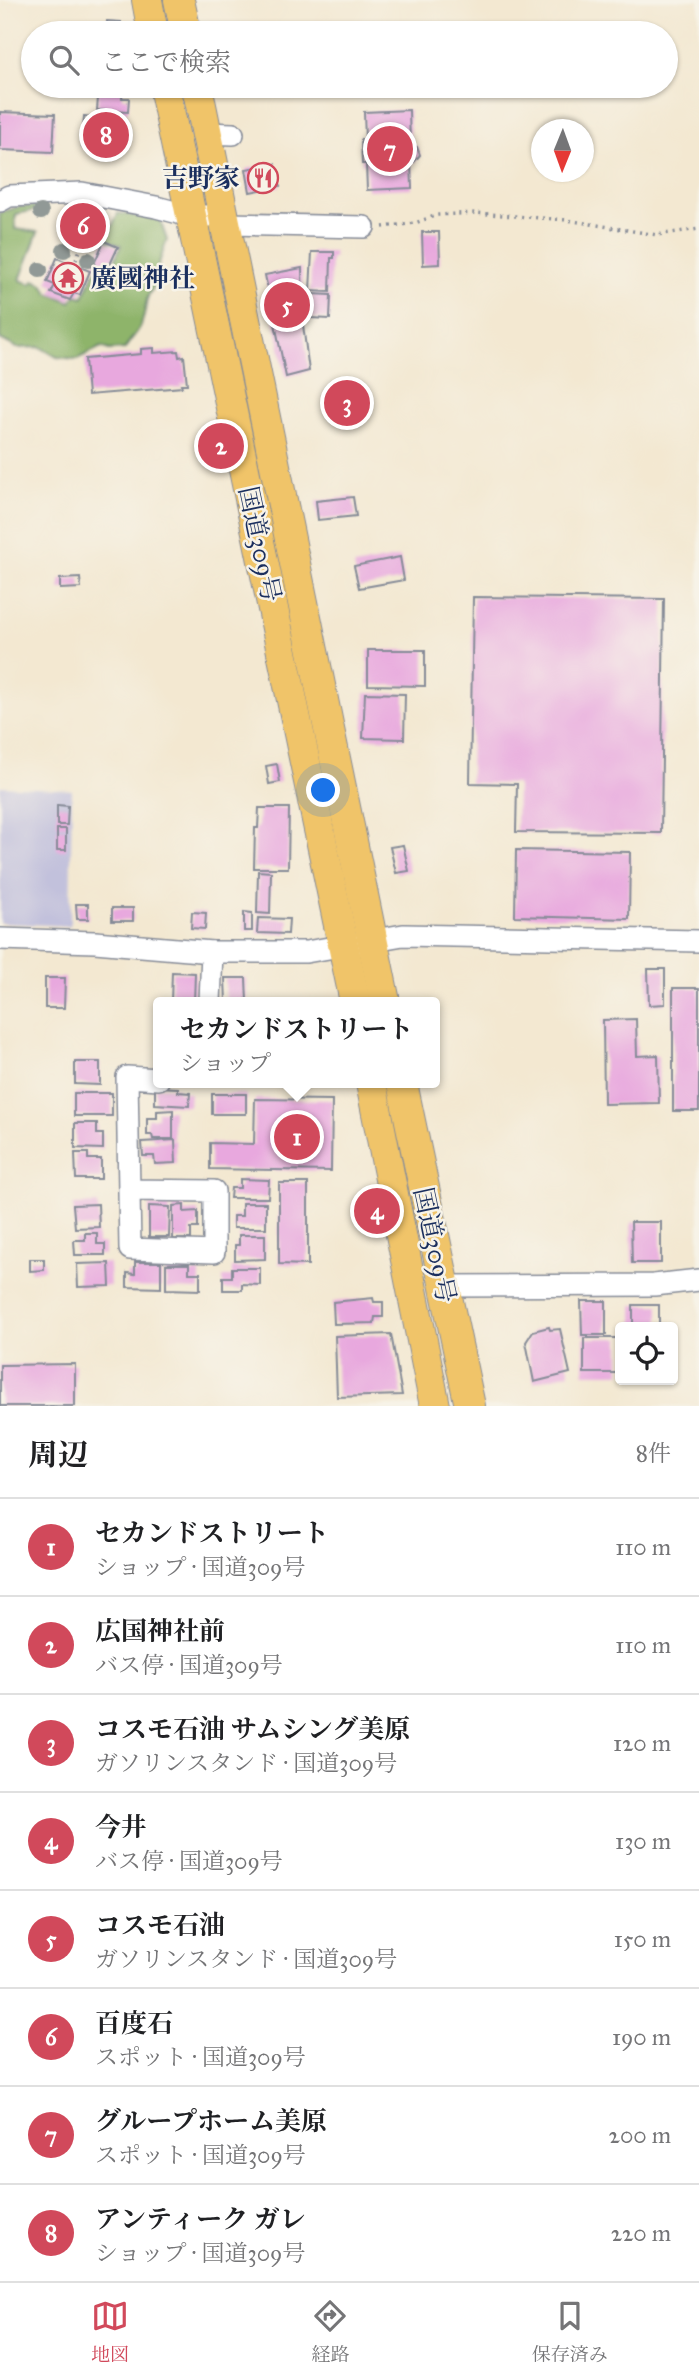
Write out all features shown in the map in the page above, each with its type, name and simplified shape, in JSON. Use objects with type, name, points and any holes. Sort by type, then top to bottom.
[{"type":"highway","points":[[147,0],[151,21]]},
{"type":"highway","points":[[179,0],[183,21]]},
{"type":"highway","name":"国道309号","points":[[166,98],[191,216],[358,942],[383,997]]},
{"type":"highway","name":"国道309号","points":[[203,98],[220,133],[242,219],[358,942],[355,997]]},
{"type":"highway","name":"国道309号","points":[[372,1088],[435,1406]]},
{"type":"highway","name":"国道309号","points":[[403,1088],[470,1406]]},
{"type":"street","points":[[0,201],[9,195],[82,192],[169,209],[191,216],[364,227]]},
{"type":"street","points":[[0,939],[95,942],[212,952],[306,952],[403,935],[699,941]]},
{"type":"street","points":[[210,997],[212,952]]},
{"type":"street","points":[[129,1190],[214,1191],[214,1251],[130,1249],[127,1077],[153,1079]]},
{"type":"street","points":[[443,1286],[654,1285],[699,1280]]},
{"type":"path","points":[[364,227],[415,223],[437,215],[476,213],[567,220],[657,235],[699,229]]},
{"type":"path","points":[[76,260],[94,214]]},
{"type":"shaded area","points":[[0,786],[72,790],[70,926],[0,923]]},
{"type":"green space","points":[[37,206],[37,210],[16,214],[15,229],[38,232],[20,280],[31,284],[34,280],[43,284],[48,293],[71,302],[76,295],[83,297],[96,270],[109,275],[121,245],[106,240],[118,213],[160,220],[167,240],[158,266],[161,279],[150,292],[141,325],[125,349],[109,350],[101,347],[77,359],[57,357],[40,347],[17,348],[0,339],[0,213],[18,207]]},
{"type":"building","points":[[98,98],[129,98],[128,112],[97,110]]},
{"type":"building","points":[[409,110],[410,145],[417,147],[420,155],[411,162],[412,188],[367,190],[361,139],[365,140],[364,112]]},
{"type":"building","points":[[0,112],[55,114],[53,152],[0,150]]},
{"type":"building","points":[[84,116],[126,120],[124,144],[102,143],[102,148],[82,147]]},
{"type":"building","name":"吉野家","points":[[275,164],[280,186],[250,192],[246,169]]},
{"type":"building","points":[[422,232],[439,232],[440,264],[423,265]]},
{"type":"building","points":[[104,241],[118,247],[107,271],[93,266]]},
{"type":"building","points":[[312,252],[334,252],[334,258],[331,258],[330,292],[310,291]]},
{"type":"building","points":[[57,258],[90,271],[80,295],[74,293],[70,300],[51,293],[55,285],[47,282]]},
{"type":"building","points":[[302,268],[303,325],[309,371],[286,377],[265,275]]},
{"type":"building","points":[[312,294],[331,295],[330,319],[311,318]]},
{"type":"building","points":[[154,348],[154,353],[178,351],[179,357],[184,356],[187,384],[181,384],[182,387],[88,395],[85,359],[141,354],[141,349]]},
{"type":"building","points":[[353,497],[356,516],[318,520],[316,501]]},
{"type":"building","points":[[400,557],[404,580],[359,588],[354,566]]},
{"type":"building","points":[[80,578],[81,588],[60,589],[60,579]]},
{"type":"building","points":[[473,597],[664,599],[661,833],[516,832],[517,784],[470,783]]},
{"type":"building","points":[[368,650],[425,650],[425,686],[368,685]]},
{"type":"building","points":[[365,693],[405,694],[404,739],[363,738]]},
{"type":"building","points":[[277,764],[280,782],[269,784],[266,766]]},
{"type":"building","points":[[57,805],[68,806],[67,825],[57,825]]},
{"type":"building","points":[[259,808],[289,808],[288,868],[254,868],[255,828],[258,828]]},
{"type":"building","points":[[57,829],[66,829],[66,850],[57,850]]},
{"type":"building","points":[[403,845],[409,871],[396,873],[390,847]]},
{"type":"building","points":[[516,850],[630,852],[629,919],[515,916]]},
{"type":"building","points":[[258,871],[271,872],[270,914],[257,913]]},
{"type":"building","points":[[76,904],[88,904],[88,919],[77,919]]},
{"type":"building","points":[[112,908],[133,908],[133,921],[112,921]]},
{"type":"building","points":[[192,912],[206,913],[205,929],[191,928]]},
{"type":"building","points":[[244,912],[252,913],[252,931],[244,931]]},
{"type":"building","points":[[258,918],[289,919],[288,934],[257,933]]},
{"type":"building","points":[[648,969],[665,969],[665,1004],[649,1005]]},
{"type":"building","points":[[172,972],[195,973],[194,997],[171,997]]},
{"type":"building","points":[[45,978],[65,978],[64,1008],[45,1008]]},
{"type":"building","points":[[225,978],[246,978],[247,997],[226,997]]},
{"type":"building","points":[[673,988],[699,988],[699,1111],[673,1111]]},
{"type":"building","points":[[636,1019],[637,1056],[658,1055],[659,1103],[604,1104],[603,1020]]},
{"type":"building","points":[[75,1062],[100,1062],[100,1085],[75,1084]]},
{"type":"building","points":[[155,1088],[178,1088],[178,1092],[190,1093],[189,1106],[155,1104]]},
{"type":"building","points":[[74,1093],[112,1093],[112,1116],[74,1116]]},
{"type":"building","points":[[212,1094],[246,1094],[246,1114],[212,1114]]},
{"type":"building","points":[[255,1099],[332,1100],[331,1171],[210,1169],[210,1143],[254,1144]]},
{"type":"building","points":[[173,1110],[173,1139],[153,1139],[152,1135],[147,1135],[147,1118],[157,1118],[157,1111]]},
{"type":"building","points":[[75,1123],[97,1123],[97,1134],[103,1134],[103,1149],[75,1148]]},
{"type":"building","points":[[175,1140],[176,1163],[155,1164],[154,1156],[143,1156],[142,1142]]},
{"type":"building","points":[[75,1153],[88,1153],[88,1159],[101,1159],[101,1179],[76,1179]]},
{"type":"building","points":[[240,1179],[269,1180],[268,1198],[230,1198],[231,1188],[240,1188]]},
{"type":"building","points":[[279,1183],[308,1183],[308,1265],[279,1264]]},
{"type":"building","points":[[242,1203],[266,1203],[266,1228],[233,1228],[233,1216],[242,1216]]},
{"type":"building","points":[[98,1204],[99,1227],[75,1228],[73,1205]]},
{"type":"building","points":[[184,1205],[184,1212],[198,1211],[198,1228],[191,1228],[191,1239],[173,1239],[173,1206]]},
{"type":"building","points":[[149,1206],[170,1207],[169,1237],[149,1237]]},
{"type":"building","points":[[631,1222],[661,1222],[661,1263],[632,1263]]},
{"type":"building","points":[[85,1233],[97,1233],[97,1244],[105,1244],[105,1255],[75,1255],[74,1240],[85,1240]]},
{"type":"building","points":[[239,1235],[265,1235],[265,1259],[235,1260],[235,1245],[239,1245]]},
{"type":"building","points":[[30,1259],[44,1259],[44,1270],[30,1271]]},
{"type":"building","points":[[135,1262],[161,1262],[161,1288],[127,1287],[127,1273],[135,1274]]},
{"type":"building","points":[[109,1263],[110,1286],[78,1287],[77,1264]]},
{"type":"building","points":[[166,1264],[189,1264],[189,1273],[200,1273],[200,1290],[166,1289]]},
{"type":"building","points":[[232,1268],[260,1268],[260,1285],[242,1284],[242,1290],[223,1290],[223,1277],[232,1277]]},
{"type":"building","points":[[373,1298],[374,1302],[383,1302],[383,1317],[375,1317],[374,1323],[334,1324],[333,1302]]},
{"type":"building","points":[[581,1301],[606,1301],[606,1335],[582,1335]]},
{"type":"building","points":[[633,1305],[659,1305],[659,1322],[633,1322]]},
{"type":"building","points":[[549,1327],[550,1330],[560,1329],[570,1373],[534,1382],[526,1342],[533,1331]]},
{"type":"building","points":[[391,1334],[402,1395],[337,1397],[335,1336]]},
{"type":"building","points":[[584,1338],[615,1338],[615,1373],[584,1373]]},
{"type":"building","points":[[75,1364],[75,1406],[0,1406],[0,1365]]},
{"type":"place","name":"アンティーク ガレ","points":[[106,135]]},
{"type":"place","name":"グループホーム美原","points":[[390,149]]},
{"type":"place","name":"吉野家","points":[[263,178]]},
{"type":"place","name":"百度石","points":[[83,226]]},
{"type":"place","name":"廣國神社","points":[[68,278]]},
{"type":"place","name":"コスモ石油","points":[[287,305]]},
{"type":"place","name":"コスモ石油 サムシング美原","points":[[347,403]]},
{"type":"place","name":"広国神社前","points":[[221,446]]},
{"type":"place","name":"セカンドストリート","points":[[297,1137]]},
{"type":"place","name":"今井","points":[[377,1211]]}]
